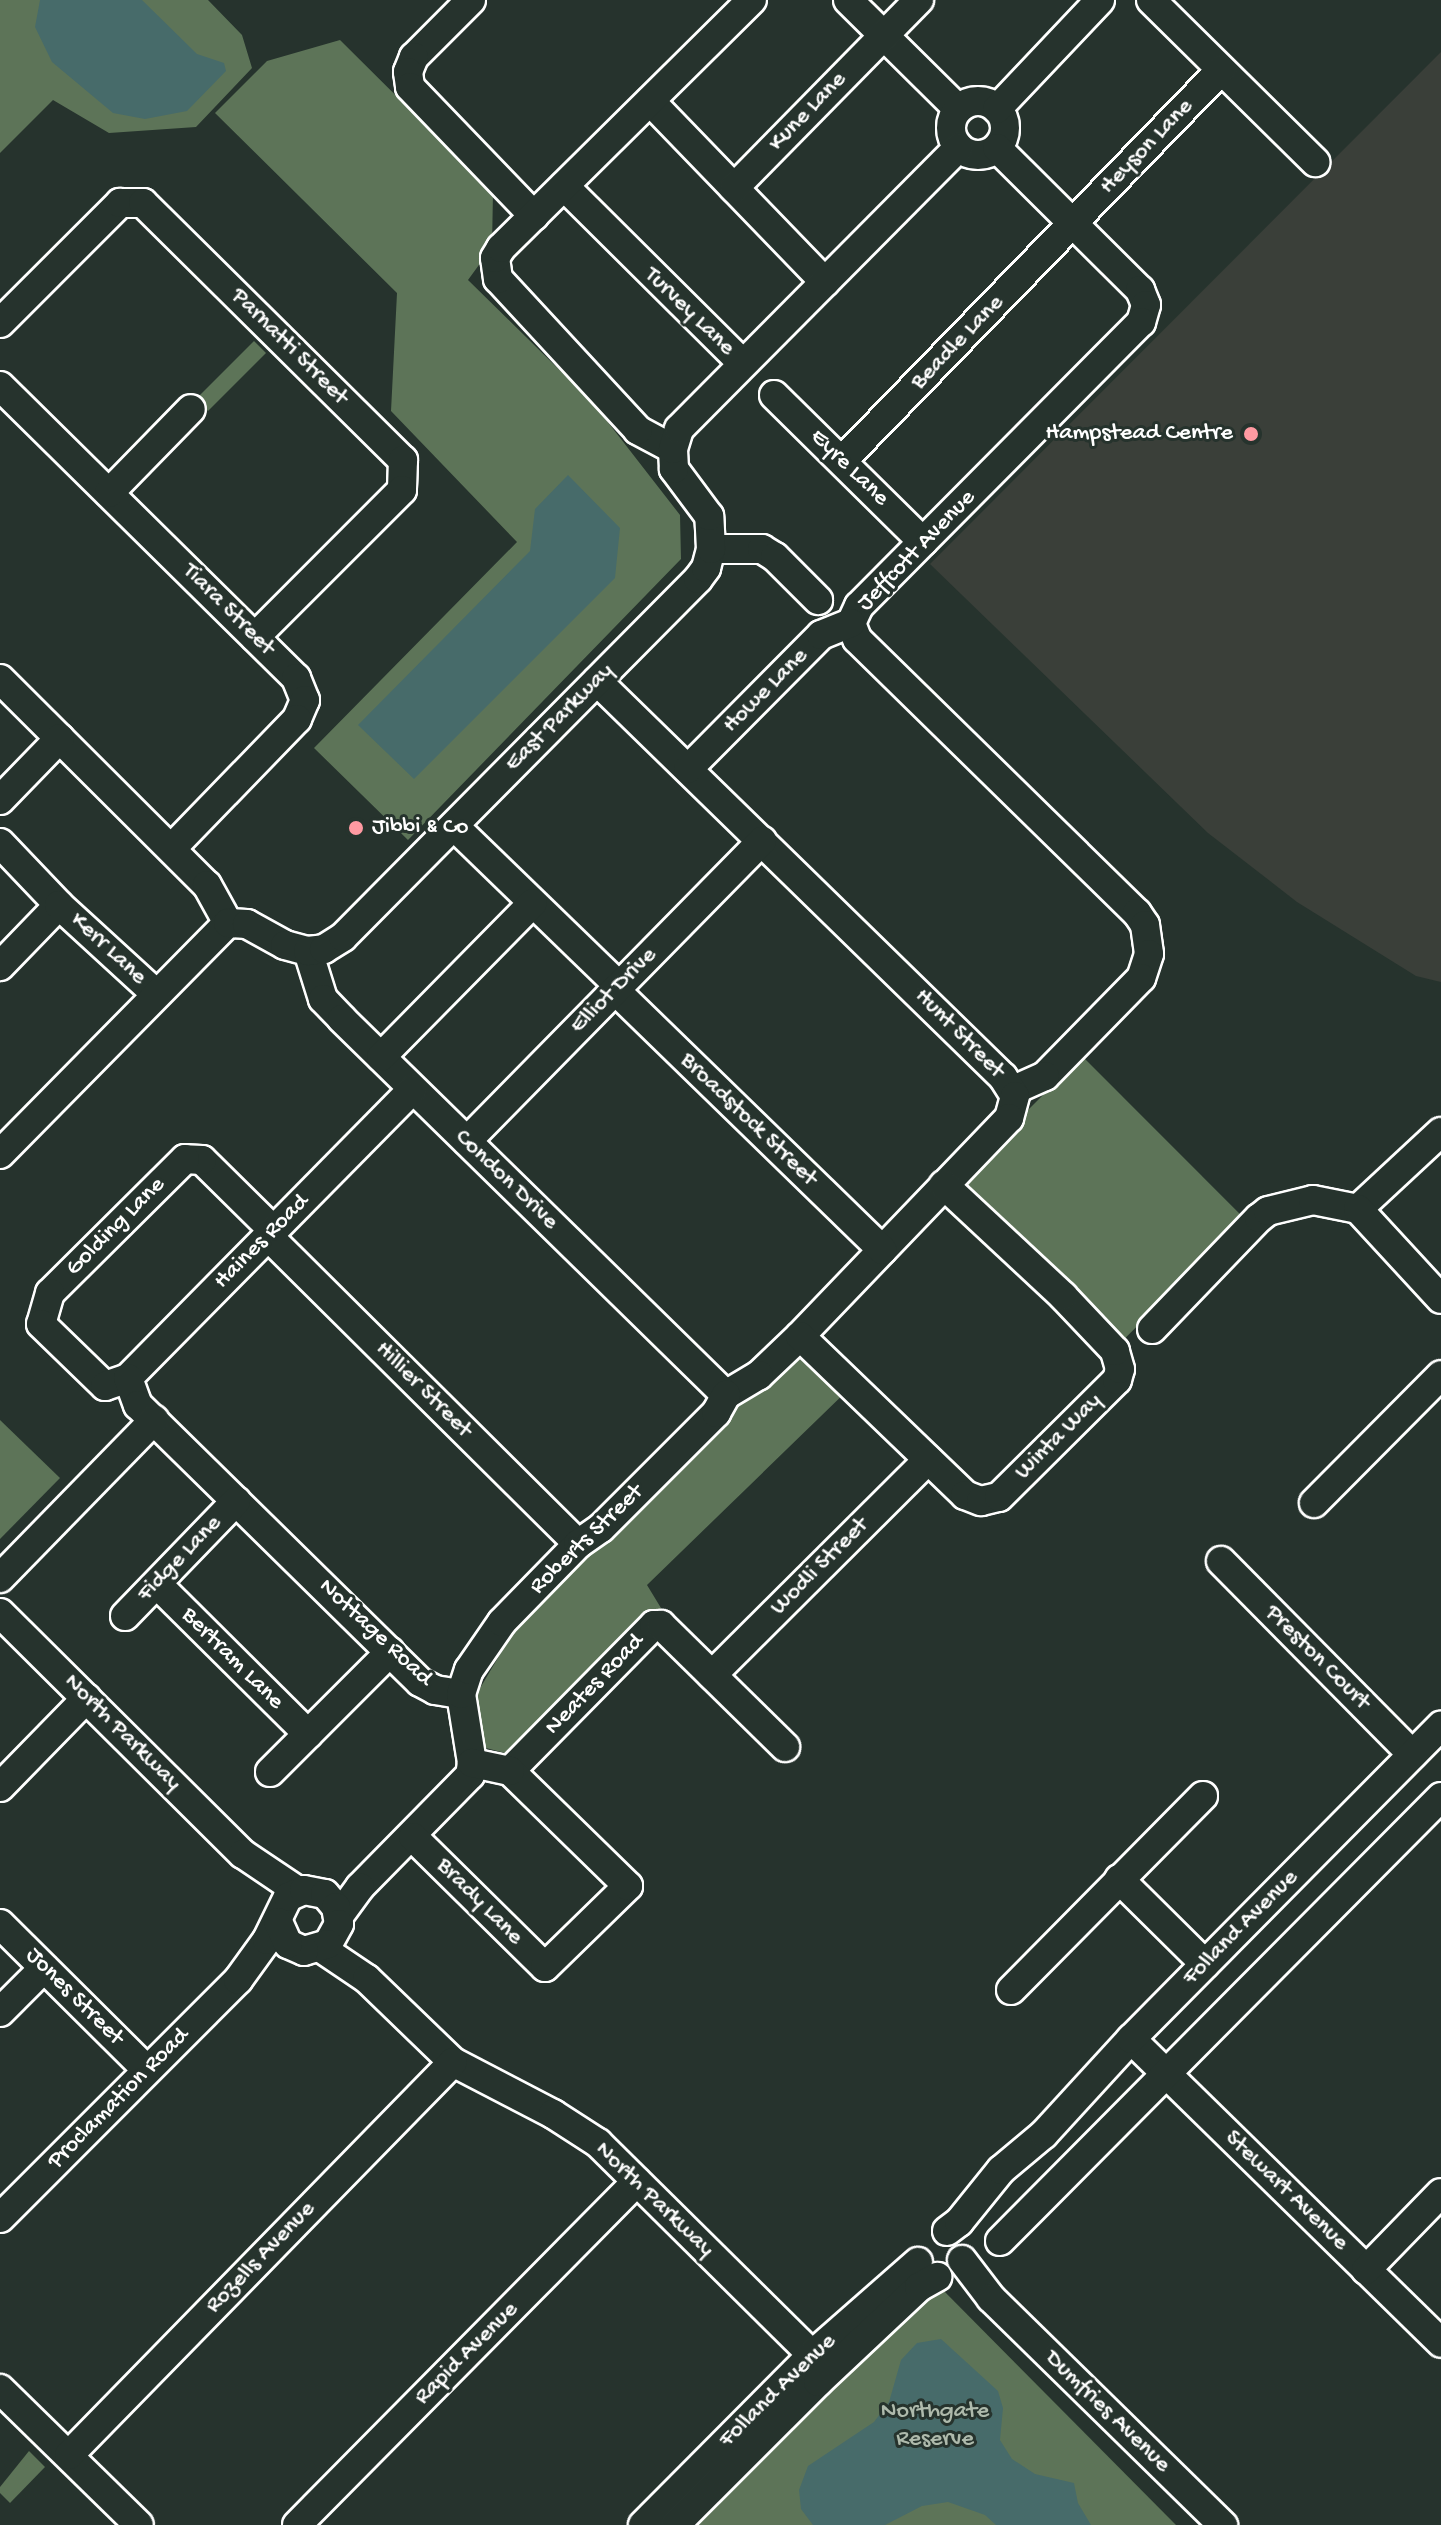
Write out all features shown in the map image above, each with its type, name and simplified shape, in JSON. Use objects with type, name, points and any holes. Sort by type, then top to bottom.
[{"type":"street","points":[[471,0],[414,57],[408,72],[410,87],[534,216]]},
{"type":"street","points":[[673,449],[638,430],[498,279],[494,268],[501,248],[752,0]]},
{"type":"street","points":[[848,0],[958,109]]},
{"type":"street","name":"Kune Lane","points":[[734,188],[919,0]]},
{"type":"street","points":[[997,109],[1100,0]]},
{"type":"street","points":[[1151,0],[1315,162]]},
{"type":"street","name":"Heyson Lane","points":[[1074,224],[1221,70]]},
{"type":"street","points":[[650,101],[825,282]]},
{"type":"street","points":[[982,101],[997,109],[1005,124],[997,148],[982,155],[959,147],[951,133],[958,109],[982,101]]},
{"type":"street","points":[[818,600],[775,557],[762,549],[711,549],[709,516],[674,469],[673,449],[679,429],[959,147]]},
{"type":"street","name":"Jeffcott Avenue","points":[[997,148],[1140,290],[1146,305],[1141,322],[859,606],[851,623],[857,639],[1137,913],[1145,925],[1149,954],[1141,978],[1045,1076],[1013,1090]]},
{"type":"street","name":"Turvey Lane","points":[[564,186],[743,364]]},
{"type":"street","name":"Parnatti Street","points":[[0,323],[120,203],[143,203],[403,460],[402,490],[255,637]]},
{"type":"street","name":"Beadle Lane","points":[[842,461],[1074,224]]},
{"type":"street","name":"Tiara Street","points":[[0,386],[296,678],[305,700],[297,719],[172,848]]},
{"type":"street","name":"Eyre Lane","points":[[774,395],[923,542]]},
{"type":"street","points":[[109,493],[191,409]]},
{"type":"street","name":"East Parkway","points":[[308,951],[324,949],[343,937],[698,579],[706,568],[711,549]]},
{"type":"street","name":"Howe Lane","points":[[688,769],[821,635],[851,623]]},
{"type":"street","points":[[0,679],[207,885],[228,923]]},
{"type":"street","name":"Hunt Street","points":[[597,681],[1013,1090],[1013,1110],[1009,1118],[800,1336],[761,1374],[726,1395]]},
{"type":"street","points":[[0,800],[60,738]]},
{"type":"street","name":"Broadstock Street","points":[[454,826],[882,1250]]},
{"type":"street","name":"Elliot Drive","points":[[467,1141],[762,841]]},
{"type":"street","name":"Kerr Lane","points":[[0,843],[59,905],[156,994]]},
{"type":"street","points":[[381,1057],[533,903]]},
{"type":"street","name":"Kerr Lane","points":[[0,966],[59,905]]},
{"type":"street","points":[[0,1154],[228,923],[247,924],[285,945],[308,951]]},
{"type":"street","name":"Condon Drive","points":[[308,951],[323,999],[726,1395]]},
{"type":"street","name":"Haines Road","points":[[116,1382],[271,1234],[413,1089]]},
{"type":"street","points":[[1358,1209],[1441,1132]]},
{"type":"street","name":"Golding Lane","points":[[116,1382],[41,1324],[50,1293],[185,1159],[202,1160],[271,1234]]},
{"type":"street","name":"Winta Way","points":[[800,1336],[965,1495],[981,1501],[993,1500],[1117,1380],[1120,1369],[1115,1351],[1063,1296],[944,1185]]},
{"type":"street","points":[[1152,1329],[1268,1211],[1313,1200],[1358,1209],[1441,1299]]},
{"type":"street","name":"Hillier Street","points":[[271,1234],[578,1544]]},
{"type":"street","points":[[1314,1503],[1441,1375]]},
{"type":"street","name":"Nottage Road","points":[[116,1382],[420,1682],[435,1690],[461,1694],[472,1763]]},
{"type":"street","name":"Roberts Street","points":[[461,1694],[469,1670],[502,1622],[578,1544],[601,1528],[716,1413],[726,1395]]},
{"type":"street","points":[[0,1578],[154,1420]]},
{"type":"street","name":"Wodli Street","points":[[712,1675],[928,1460]]},
{"type":"street","name":"Fidge Lane","points":[[125,1616],[236,1501]]},
{"type":"street","name":"Preston Court","points":[[1221,1561],[1412,1754]]},
{"type":"street","name":"Bertram Lane","points":[[157,1584],[308,1734]]},
{"type":"street","name":"North Parkway","points":[[0,1613],[294,1902]]},
{"type":"street","name":"Neates Road","points":[[510,1771],[654,1625],[661,1625],[785,1747]]},
{"type":"street","points":[[270,1772],[390,1652]]},
{"type":"street","points":[[0,1787],[87,1698]]},
{"type":"street","name":"Folland Avenue","points":[[675,2525],[946,2259],[959,2222],[1001,2170],[1044,2134],[1131,2039],[1441,1726]]},
{"type":"street","points":[[472,1763],[510,1771]]},
{"type":"street","name":"Proclamation Road","points":[[238,1980],[280,1953],[323,1936],[360,1887],[462,1787],[472,1763]]},
{"type":"street","name":"Brady Lane","points":[[403,1846],[545,1967],[628,1886],[510,1771]]},
{"type":"street","points":[[1011,1990],[1203,1796]]},
{"type":"street","name":"Folland Avenue","points":[[1000,2241],[1441,1797]]},
{"type":"street","name":"Proclamation Road","points":[[0,2218],[238,1980],[294,1902],[357,1878],[403,1846]]},
{"type":"street","points":[[1119,1879],[1205,1964]]},
{"type":"street","points":[[332,1900],[323,1936],[283,1937],[294,1902],[332,1900]]},
{"type":"street","name":"Jones Street","points":[[0,1924],[147,2070]]},
{"type":"street","name":"North Parkway","points":[[323,1936],[453,2062],[553,2114],[598,2143],[812,2355]]},
{"type":"street","points":[[0,2012],[44,1968]]},
{"type":"street","name":"Stewart Avenue","points":[[1131,2039],[1441,2343]]},
{"type":"street","name":"Rozells Avenue","points":[[69,2455],[453,2062]]},
{"type":"street","points":[[1044,2134],[1073,2166]]},
{"type":"street","name":"Rapid Avenue","points":[[297,2525],[637,2182]]},
{"type":"street","points":[[1366,2270],[1441,2193]]},
{"type":"street","name":"Folland Avenue","points":[[643,2525],[812,2355],[946,2259]]},
{"type":"street","name":"Dumfries Avenue","points":[[946,2259],[991,2298],[1223,2525]]},
{"type":"street","points":[[0,2389],[135,2524]]},
{"type":"shaded area","name":"Hampstead Centre","points":[[1441,52],[1441,982],[1416,976],[1297,902],[1208,833],[930,564]]},
{"type":"green space","points":[[0,0],[208,0],[242,35],[252,68],[196,127],[109,133],[53,100],[0,153]]},
{"type":"green space","points":[[340,40],[493,192],[492,247],[468,280],[593,403],[680,515],[681,559],[408,840],[314,748],[517,542],[391,411],[397,293],[215,113],[267,61]]},
{"type":"green space","points":[[254,341],[266,353],[208,411],[196,399]]},
{"type":"green space","points":[[1082,1056],[1245,1219],[1113,1350],[950,1188]]},
{"type":"green space","points":[[803,1338],[852,1386],[647,1585],[661,1608],[509,1754],[482,1747],[476,1695],[515,1629],[586,1551]]},
{"type":"green space","points":[[0,1420],[60,1478],[0,1539]]},
{"type":"green space","name":"Northgate Reserve","points":[[938,2285],[1176,2525],[690,2525]]},
{"type":"green space","points":[[29,2451],[45,2467],[10,2503],[0,2493],[0,2487]]},
{"type":"water","points":[[40,0],[142,0],[197,54],[224,63],[226,71],[187,111],[145,119],[113,113],[52,62],[35,27]]},
{"type":"water","points":[[568,475],[620,528],[615,578],[414,779],[358,725],[530,551],[535,509]]},
{"type":"water","points":[[941,2339],[998,2391],[1003,2408],[1000,2440],[1012,2459],[1035,2474],[1074,2483],[1078,2503],[1091,2525],[996,2525],[985,2515],[948,2502],[922,2506],[885,2525],[813,2525],[801,2509],[799,2490],[808,2466],[874,2422],[889,2402],[901,2360],[917,2343]]},
{"type":"place","name":"Hampstead Centre","points":[[1251,434]]},
{"type":"place","name":"Jibbi & Co","points":[[356,828]]}]
